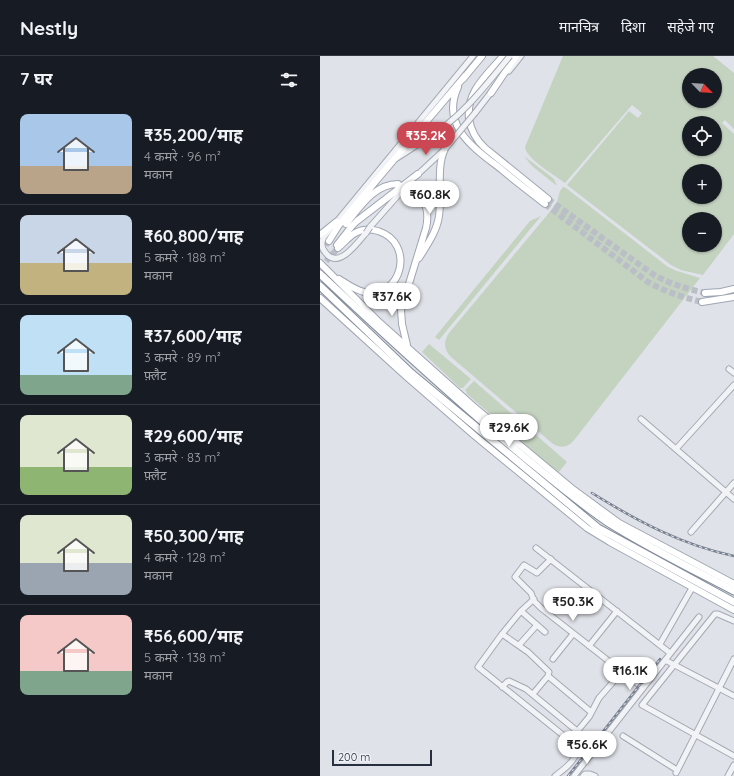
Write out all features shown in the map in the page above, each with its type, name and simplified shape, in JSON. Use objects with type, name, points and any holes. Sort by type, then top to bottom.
[{"type":"highway","points":[[320,274],[420,367],[487,426],[584,505],[609,523],[640,541],[734,591]]},
{"type":"highway","points":[[320,286],[411,373],[598,528],[734,602]]},
{"type":"main road","points":[[398,184],[386,185],[372,193],[331,239],[339,225],[482,56]]},
{"type":"main road","points":[[465,76],[457,90],[453,102],[456,122],[461,134],[476,149],[547,201],[485,148],[477,139],[472,130],[469,109],[472,95],[477,86],[504,56]]},
{"type":"main road","points":[[491,93],[516,56]]},
{"type":"main road","points":[[408,283],[438,220],[441,161],[445,149]]},
{"type":"main road","points":[[332,276],[358,290],[372,293],[382,290],[395,280],[400,268],[401,258],[396,245],[389,236],[378,231],[358,231],[337,247],[357,221],[418,174]]},
{"type":"main road","points":[[407,346],[401,316],[402,303],[426,228],[427,216],[426,206],[420,196],[408,187]]},
{"type":"main road","points":[[320,235],[336,222]]},
{"type":"main road","points":[[320,263],[380,322],[473,406],[574,490],[619,523],[734,584]]},
{"type":"main road","points":[[705,293],[721,292],[734,288]]},
{"type":"main road","points":[[320,298],[474,436],[587,528],[692,588],[734,610]]},
{"type":"main road","points":[[702,302],[734,298]]},
{"type":"street","points":[[473,56],[324,237],[322,244],[325,252],[333,258],[344,256],[418,174],[445,149],[521,56]]},
{"type":"street","points":[[392,162],[447,126],[464,110],[510,56]]},
{"type":"street","points":[[729,369],[734,373]]},
{"type":"street","points":[[676,449],[734,385]]},
{"type":"street","points":[[641,419],[734,499]]},
{"type":"street","points":[[691,532],[734,483]]},
{"type":"street","points":[[536,548],[670,653]]},
{"type":"street","points":[[551,559],[537,573],[525,565],[515,575],[516,578],[531,593],[541,608],[643,688]]},
{"type":"street","points":[[660,644],[692,588]]},
{"type":"street","points":[[534,599],[521,611],[502,634],[478,667],[570,740],[576,748],[576,755],[564,769],[555,776]]},
{"type":"street","points":[[521,611],[545,632]]},
{"type":"street","points":[[589,646],[618,611]]},
{"type":"street","points":[[734,621],[715,614],[642,705],[695,736],[734,756]]},
{"type":"street","points":[[574,776],[699,617]]},
{"type":"street","points":[[519,645],[537,625]]},
{"type":"street","points":[[502,634],[519,645],[548,671],[548,676],[533,694]]},
{"type":"street","points":[[553,659],[573,634]]},
{"type":"street","points":[[676,773],[734,658]]},
{"type":"street","points":[[665,660],[734,696]]},
{"type":"street","points":[[570,740],[591,712],[599,698],[631,662],[643,668]]},
{"type":"street","points":[[548,676],[591,712]]},
{"type":"street","points":[[502,687],[509,681],[524,688],[577,731]]},
{"type":"street","points":[[623,736],[682,776]]},
{"type":"street","points":[[728,776],[734,764]]},
{"type":"street","points":[[583,776],[590,774],[595,776]]},
{"type":"green space","points":[[563,56],[713,56],[734,73],[734,129],[725,120],[722,123],[734,134],[734,234],[722,250],[722,212],[682,212],[682,252],[720,252],[703,275],[681,270],[671,265],[567,185],[629,111],[638,118],[642,113],[632,105],[565,183],[535,162],[525,147]]},
{"type":"green space","points":[[524,156],[554,179],[557,186],[532,166]]},
{"type":"green space","points":[[563,187],[668,267],[700,278],[575,439],[570,444],[562,447],[553,444],[451,357],[447,352],[445,343],[449,333],[548,214],[557,202],[560,191]]},
{"type":"green space","points":[[541,216],[439,340],[435,337],[530,221]]},
{"type":"green space","points":[[429,344],[471,379],[463,388],[460,388],[422,352]]},
{"type":"green space","points":[[474,381],[567,462],[558,473],[466,393],[467,392],[465,390]]},
{"type":"tunnel","points":[[548,199],[654,275],[679,286],[705,293]]},
{"type":"tunnel","points":[[545,204],[648,282],[674,294],[702,302]]},
{"type":"tunnel","points":[[320,252],[329,241]]},
{"type":"tunnel","points":[[320,268],[338,248]]},
{"type":"railway","points":[[592,493],[626,513],[678,539],[734,556]]},
{"type":"railway","points":[[568,776],[660,659]]}]
